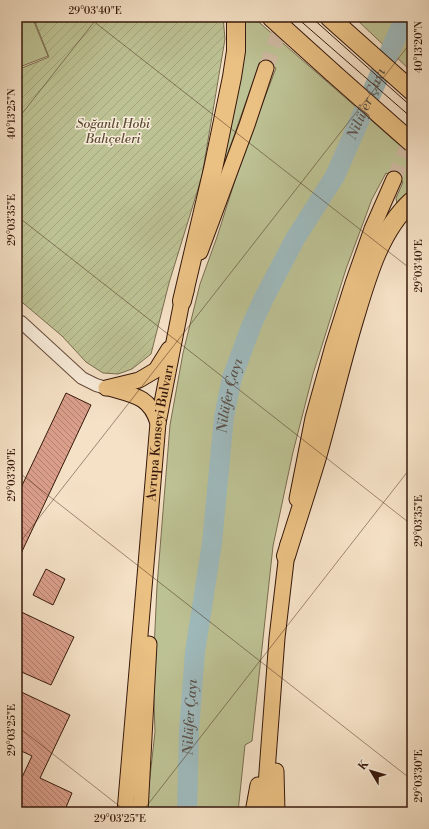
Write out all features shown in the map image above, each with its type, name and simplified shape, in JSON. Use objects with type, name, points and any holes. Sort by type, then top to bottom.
[{"type":"highway","points":[[182,302],[213,169],[232,77],[236,51],[236,17]]},
{"type":"highway","points":[[271,17],[412,143]]},
{"type":"highway","points":[[329,17],[412,91]]},
{"type":"highway","points":[[286,556],[317,458],[342,360],[365,284],[381,245],[397,218],[412,201]]},
{"type":"main road","name":"Avrupa Konseyi Bulvarı","points":[[125,812],[158,423],[182,302],[247,125],[266,68]]},
{"type":"main road","points":[[264,812],[277,638],[286,556],[313,418],[333,346],[353,283],[367,242],[394,179]]},
{"type":"main road","points":[[106,388],[139,380],[156,370],[174,342]]},
{"type":"main road","points":[[106,388],[130,394],[145,401],[155,412],[158,423]]},
{"type":"main road","points":[[140,812],[150,620],[146,556]]},
{"type":"main road","points":[[253,812],[273,704]]},
{"type":"main road","points":[[273,704],[277,812]]},
{"type":"lane","points":[[17,321],[21,322],[82,378],[106,388]]},
{"type":"green space","points":[[17,17],[32,17],[48,56],[17,68]]},
{"type":"green space","name":"Soğanlı Hobi Bahçeleri","points":[[33,17],[223,17],[225,39],[202,176],[169,283],[151,354],[132,369],[118,374],[103,373],[86,362],[62,336],[23,303],[17,301],[17,70],[49,57]]},
{"type":"green space","points":[[244,17],[253,17],[412,156],[412,194],[397,204],[396,198],[403,182],[386,173],[372,199],[346,269],[313,374],[293,452],[273,546],[252,741],[245,745],[238,812],[146,812],[155,732],[153,671],[157,586],[170,425],[183,353],[200,284],[217,237],[243,155],[276,68],[260,62],[224,164],[221,159]]},
{"type":"green space","points":[[354,17],[412,17],[412,72]]},
{"type":"building","points":[[66,393],[91,405],[17,562],[17,496]]},
{"type":"building","points":[[46,569],[65,579],[53,605],[33,595]]},
{"type":"building","points":[[17,610],[74,637],[51,685],[17,670]]},
{"type":"building","points":[[17,690],[70,715],[40,778],[72,793],[64,812],[17,812],[17,788],[32,756],[17,749]]},
{"type":"waterway","name":"Nilüfer Çayı","points":[[187,812],[189,731],[195,652],[212,543],[224,417],[232,378],[252,324],[264,298],[295,239],[335,176],[405,17]]},
{"type":"tunnel","points":[[266,68],[284,17]]},
{"type":"tunnel","points":[[394,179],[412,134]]},
{"type":"tram line","points":[[296,17],[412,118]]},
{"type":"tram line","points":[[311,17],[412,107]]}]
